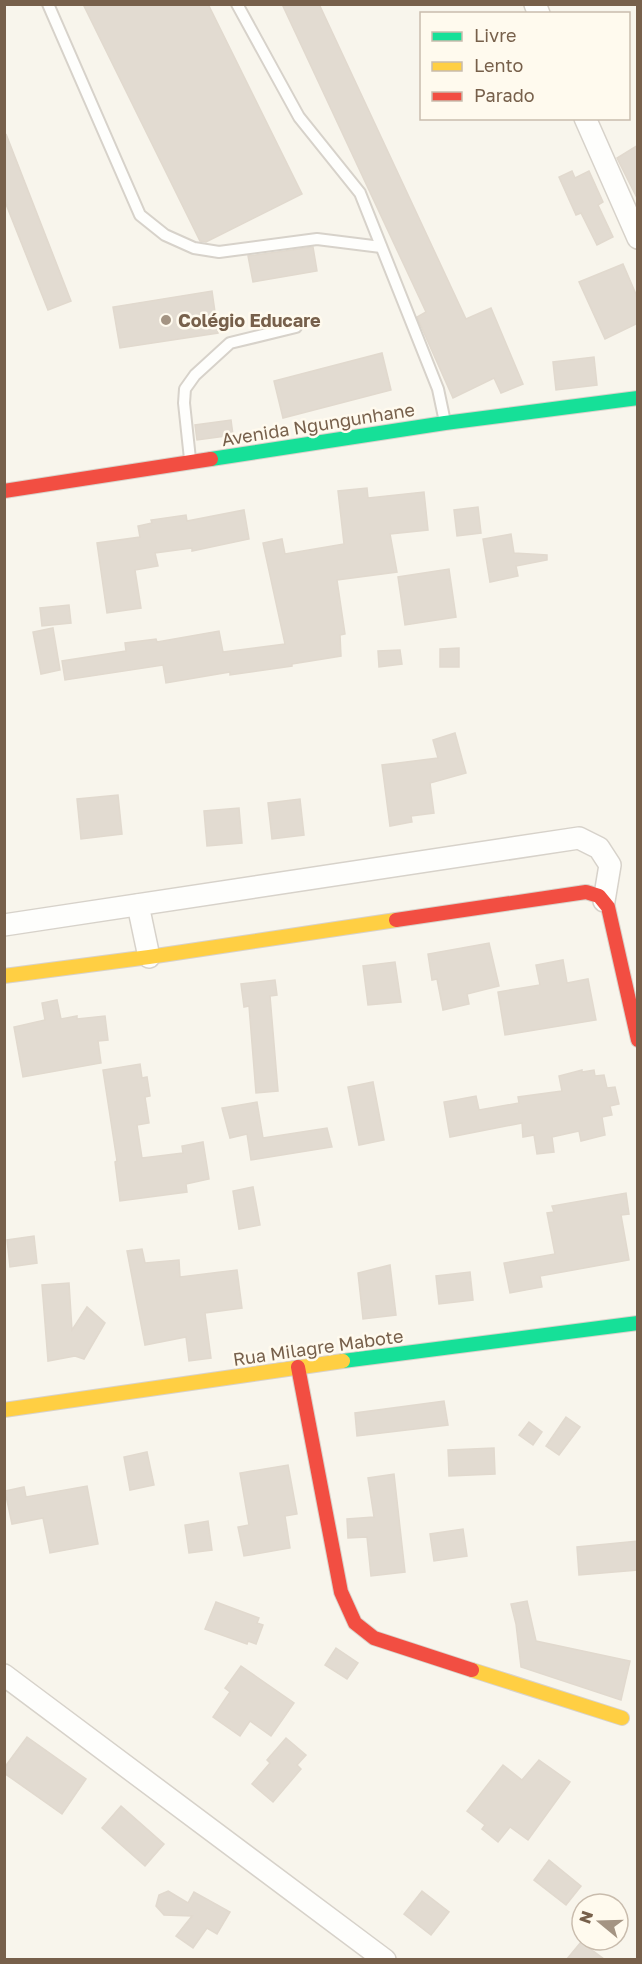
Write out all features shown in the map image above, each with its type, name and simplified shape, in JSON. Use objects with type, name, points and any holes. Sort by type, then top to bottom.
[{"type":"street","points":[[586,120],[638,238]]},
{"type":"street","name":"Avenida Ngungunhane","points":[[4,491],[445,423],[638,398]]},
{"type":"street","points":[[4,925],[579,838],[599,848],[609,865],[604,901]]},
{"type":"street","points":[[4,976],[149,957],[586,892],[599,896],[608,907],[638,1040]]},
{"type":"street","points":[[138,906],[149,957]]},
{"type":"street","name":"Rua Milagre Mabote","points":[[4,1410],[298,1367],[638,1323]]},
{"type":"street","points":[[298,1367],[341,1592],[356,1623],[374,1638],[622,1718]]},
{"type":"street","points":[[4,1675],[385,1959]]},
{"type":"lane","points":[[48,4],[140,215],[165,235],[194,248],[219,252],[317,239],[381,247]]},
{"type":"lane","points":[[237,4],[299,117],[360,193],[438,388],[445,423]]},
{"type":"lane","points":[[190,462],[184,403],[185,389],[195,375],[230,343],[296,327]]},
{"type":"building","points":[[83,4],[208,4],[302,194],[206,242],[200,241]]},
{"type":"building","points":[[282,4],[319,4],[466,319],[491,308],[523,384],[501,393],[494,378],[453,398],[417,317],[426,312]]},
{"type":"building","points":[[6,134],[71,301],[48,310],[4,199]]},
{"type":"building","points":[[638,145],[638,200],[617,158]]},
{"type":"building","points":[[572,171],[575,178],[589,171],[603,202],[598,205],[613,237],[597,245],[581,213],[576,215],[559,177]]},
{"type":"building","points":[[313,247],[317,271],[253,282],[248,256]]},
{"type":"building","points":[[623,264],[638,299],[638,323],[605,339],[579,282]]},
{"type":"building","name":"Colégio Educare","points":[[212,291],[218,333],[120,348],[113,307]]},
{"type":"building","points":[[382,353],[391,390],[283,418],[274,381]]},
{"type":"building","points":[[594,357],[597,385],[556,390],[553,362]]},
{"type":"building","points":[[231,420],[233,435],[197,440],[195,425]]},
{"type":"building","points":[[367,488],[368,498],[424,492],[428,530],[390,534],[397,572],[337,580],[345,634],[340,635],[341,656],[292,664],[292,666],[230,675],[230,672],[166,683],[163,665],[65,680],[62,661],[126,651],[125,643],[156,639],[157,642],[219,631],[223,652],[285,644],[263,543],[282,539],[285,554],[344,544],[338,491]]},
{"type":"building","points":[[478,507],[481,533],[457,536],[454,510]]},
{"type":"building","points":[[244,510],[249,539],[192,551],[192,548],[155,553],[158,566],[135,570],[141,608],[107,613],[97,543],[140,537],[138,526],[152,523],[151,520],[186,515],[187,521]]},
{"type":"building","points":[[511,534],[514,553],[547,555],[547,560],[516,566],[518,576],[490,582],[483,539]]},
{"type":"building","points":[[449,569],[456,617],[405,625],[398,577]]},
{"type":"building","points":[[69,605],[71,623],[42,626],[40,608]]},
{"type":"building","points":[[53,628],[60,670],[41,674],[33,632]]},
{"type":"building","points":[[459,648],[459,667],[440,667],[440,649]]},
{"type":"building","points":[[400,650],[402,664],[379,667],[378,651]]},
{"type":"building","points":[[455,733],[466,773],[430,783],[434,813],[411,816],[412,822],[390,826],[382,765],[438,758],[433,740]]},
{"type":"building","points":[[118,795],[122,834],[81,839],[77,799]]},
{"type":"building","points":[[300,799],[304,835],[272,839],[268,803]]},
{"type":"building","points":[[239,808],[242,843],[207,846],[204,811]]},
{"type":"building","points":[[489,943],[499,986],[467,994],[469,1004],[443,1010],[437,979],[432,980],[428,954]]},
{"type":"building","points":[[563,960],[567,983],[588,979],[596,1020],[505,1035],[498,992],[540,985],[536,965]]},
{"type":"building","points":[[395,962],[401,1002],[368,1005],[363,966]]},
{"type":"building","points":[[275,980],[277,995],[270,996],[278,1091],[256,1093],[249,1006],[244,1007],[241,984]]},
{"type":"building","points":[[57,1000],[61,1019],[77,1016],[77,1019],[105,1016],[108,1040],[98,1041],[101,1063],[23,1077],[14,1027],[45,1020],[42,1003]]},
{"type":"building","points":[[140,1064],[142,1078],[147,1077],[150,1096],[145,1097],[149,1123],[137,1125],[142,1158],[183,1153],[182,1146],[203,1142],[209,1179],[186,1184],[187,1192],[120,1201],[115,1162],[117,1161],[103,1070]]},
{"type":"building","points":[[582,1070],[582,1072],[594,1070],[595,1076],[604,1075],[607,1088],[615,1087],[619,1104],[610,1106],[612,1115],[602,1117],[605,1135],[581,1141],[579,1131],[552,1137],[554,1152],[537,1154],[534,1135],[523,1137],[522,1123],[450,1137],[444,1102],[476,1096],[479,1110],[519,1103],[518,1097],[562,1091],[559,1076]]},
{"type":"building","points":[[373,1082],[384,1140],[359,1145],[348,1087]]},
{"type":"building","points":[[257,1102],[263,1138],[327,1128],[332,1147],[251,1160],[247,1134],[230,1138],[222,1108]]},
{"type":"building","points":[[253,1187],[260,1225],[239,1229],[233,1191]]},
{"type":"building","points":[[626,1193],[629,1214],[621,1215],[629,1260],[540,1276],[542,1287],[510,1293],[504,1263],[555,1254],[547,1213],[554,1212],[552,1206]]},
{"type":"building","points":[[34,1236],[37,1263],[10,1267],[7,1240]]},
{"type":"building","points":[[142,1249],[145,1263],[179,1260],[180,1277],[237,1270],[242,1308],[205,1313],[211,1358],[189,1361],[186,1337],[145,1345],[127,1251]]},
{"type":"building","points":[[390,1265],[396,1315],[363,1319],[358,1273]]},
{"type":"building","points":[[470,1272],[473,1300],[439,1304],[436,1276]]},
{"type":"building","points":[[69,1283],[72,1330],[87,1307],[105,1323],[84,1359],[75,1356],[48,1361],[42,1285]]},
{"type":"building","points":[[444,1401],[448,1425],[357,1436],[355,1413]]},
{"type":"building","points":[[566,1417],[580,1427],[559,1455],[546,1446]]},
{"type":"building","points":[[529,1422],[542,1432],[533,1445],[519,1435]]},
{"type":"building","points":[[494,1448],[495,1474],[449,1476],[448,1450]]},
{"type":"building","points":[[147,1452],[154,1485],[130,1490],[124,1457]]},
{"type":"building","points":[[288,1465],[297,1514],[285,1516],[290,1548],[244,1556],[238,1527],[249,1525],[240,1473]]},
{"type":"building","points":[[394,1474],[405,1572],[371,1576],[367,1537],[348,1538],[347,1519],[374,1517],[368,1478]]},
{"type":"building","points":[[87,1486],[98,1544],[50,1553],[43,1518],[12,1524],[5,1491],[24,1487],[26,1497]]},
{"type":"building","points":[[208,1521],[212,1550],[189,1553],[185,1525]]},
{"type":"building","points":[[463,1529],[467,1556],[434,1561],[430,1534]]},
{"type":"building","points":[[638,1541],[638,1570],[579,1575],[577,1547]]},
{"type":"building","points":[[527,1601],[536,1641],[630,1661],[621,1700],[521,1667],[516,1624],[511,1604]]},
{"type":"building","points":[[216,1602],[259,1618],[257,1623],[263,1625],[256,1644],[248,1641],[247,1644],[205,1629]]},
{"type":"building","points":[[336,1648],[358,1663],[347,1679],[325,1665]]},
{"type":"building","points":[[241,1666],[294,1703],[271,1736],[250,1721],[240,1736],[213,1717],[230,1692],[225,1688]]},
{"type":"building","points":[[27,1737],[86,1779],[62,1814],[4,1773],[4,1768]]},
{"type":"building","points":[[286,1738],[306,1755],[297,1765],[301,1769],[273,1802],[252,1784],[270,1763],[267,1760]]},
{"type":"building","points":[[539,1760],[570,1782],[528,1840],[510,1827],[498,1842],[482,1829],[485,1825],[467,1811],[503,1765],[522,1780]]},
{"type":"building","points":[[121,1806],[164,1844],[145,1866],[102,1828]]},
{"type":"building","points":[[549,1860],[581,1886],[576,1892],[570,1892],[570,1900],[566,1905],[534,1880]]},
{"type":"building","points":[[168,1891],[188,1903],[194,1892],[230,1912],[217,1934],[207,1928],[193,1948],[176,1936],[192,1916],[164,1915],[156,1906],[159,1895]]},
{"type":"building","points":[[422,1891],[449,1912],[431,1935],[404,1914]]},
{"type":"building","points":[[573,1952],[595,1952],[604,1959],[567,1959]]},
{"type":"traffic: fast","points":[[211,459],[445,423],[638,398]]},
{"type":"traffic: fast","points":[[343,1361],[638,1323]]},
{"type":"traffic: slow","points":[[4,976],[396,920]]},
{"type":"traffic: slow","points":[[4,1410],[343,1361]]},
{"type":"traffic: slow","points":[[472,1670],[622,1718]]},
{"type":"traffic: jam","points":[[4,491],[211,459]]},
{"type":"traffic: jam","points":[[396,920],[586,892],[599,896],[608,907],[638,1040]]},
{"type":"traffic: jam","points":[[298,1367],[341,1592],[355,1623],[374,1638],[472,1670]]},
{"type":"place","name":"Colégio Educare","points":[[166,320]]}]
